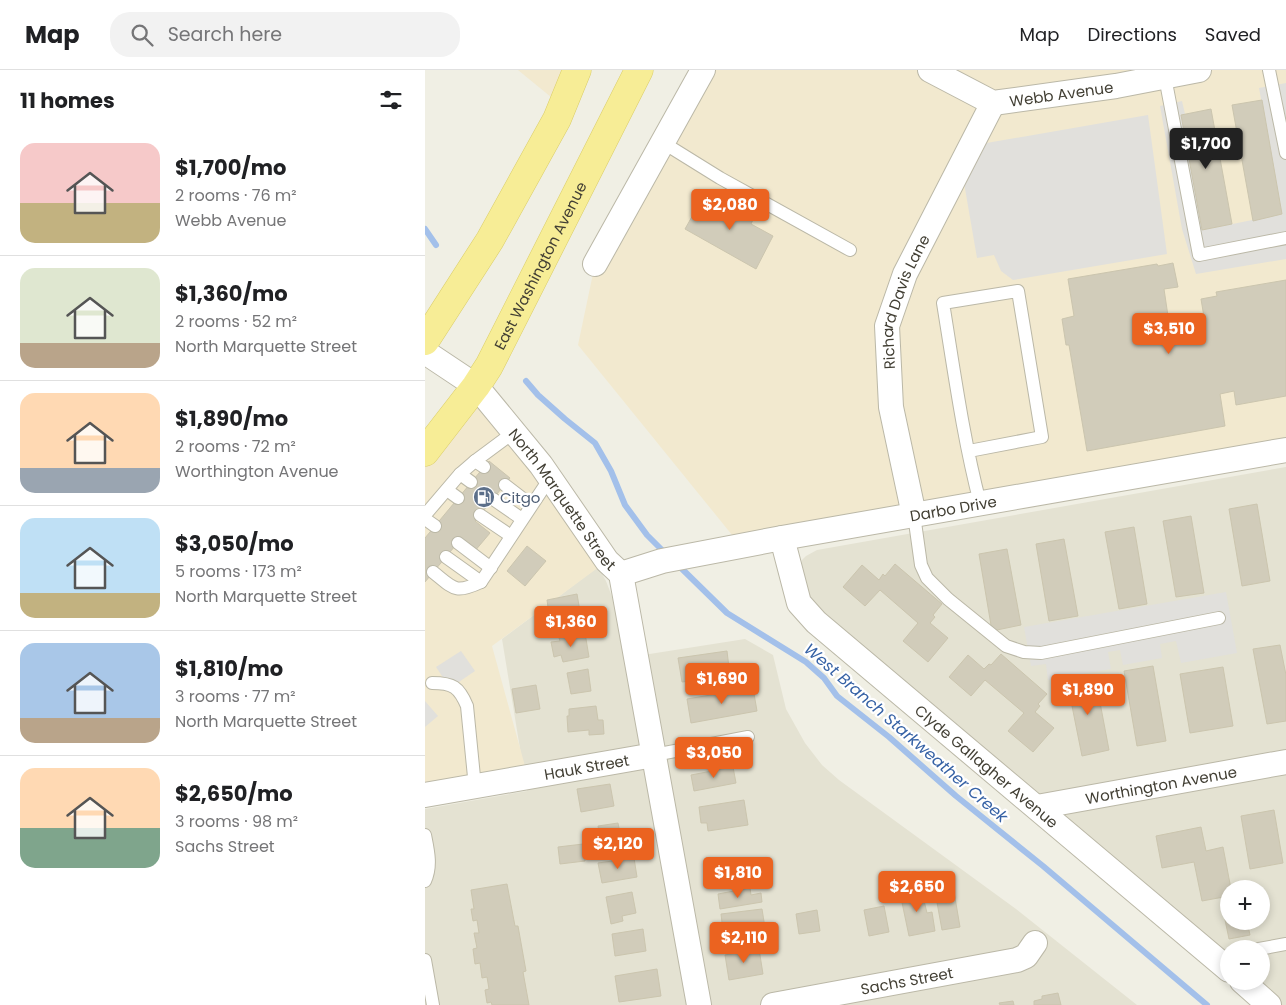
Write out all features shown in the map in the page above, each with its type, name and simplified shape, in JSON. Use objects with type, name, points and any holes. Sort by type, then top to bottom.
[{"type":"main road","points":[[425,341],[490,240],[557,118],[577,70]]},
{"type":"main road","name":"East Washington Avenue","points":[[425,452],[476,386],[506,335],[588,168],[639,70]]},
{"type":"street","points":[[595,264],[703,70]]},
{"type":"street","name":"Webb Avenue","points":[[930,70],[993,103],[1124,77],[1165,76],[1199,70]]},
{"type":"street","name":"Richard Davis Lane","points":[[913,515],[891,407],[887,326],[905,274],[993,103]]},
{"type":"street","name":"North Marquette Street","points":[[425,352],[476,386],[550,478],[607,561],[621,574],[699,1005]]},
{"type":"street","name":"Darbo Drive","points":[[621,574],[662,561],[688,558],[782,538],[1286,450]]},
{"type":"street","name":"Clyde Gallagher Avenue","points":[[782,538],[796,596],[799,603],[816,622],[1220,959]]},
{"type":"street","name":"Hauk Street","points":[[425,796],[654,755]]},
{"type":"street","name":"Worthington Avenue","points":[[1037,808],[1286,762]]},
{"type":"street","name":"Sachs Street","points":[[773,1005],[1017,960],[1026,956],[1035,944]]},
{"type":"street","points":[[1252,990],[1269,1005]]},
{"type":"lane","points":[[1269,70],[1286,153]]},
{"type":"lane","points":[[1165,76],[1199,255],[1286,238]]},
{"type":"lane","points":[[662,142],[720,178],[850,250]]},
{"type":"lane","points":[[969,451],[1042,436],[1018,291],[943,303],[969,451],[980,503]]},
{"type":"lane","points":[[428,520],[447,490],[460,474],[479,464],[514,432]]},
{"type":"lane","points":[[460,474],[471,482]]},
{"type":"lane","points":[[433,572],[453,588],[466,589],[481,582],[550,478]]},
{"type":"lane","points":[[505,485],[531,505]]},
{"type":"lane","points":[[447,490],[458,498]]},
{"type":"lane","points":[[493,499],[522,519]]},
{"type":"lane","points":[[480,514],[511,536]]},
{"type":"lane","points":[[913,515],[921,565],[927,578],[948,599],[1006,646],[1024,652],[1041,653],[1219,618]]},
{"type":"lane","points":[[458,543],[491,568]]},
{"type":"lane","points":[[446,557],[481,582]]},
{"type":"lane","points":[[432,683],[445,683],[454,686],[462,694],[467,706],[475,787]]},
{"type":"lane","name":"Hauk Street","points":[[654,755],[747,737]]},
{"type":"lane","points":[[425,835],[429,858],[429,873],[425,881]]},
{"type":"lane","points":[[1270,947],[1286,944]]},
{"type":"lane","points":[[425,960],[433,1005]]},
{"type":"shaded area","points":[[518,70],[577,70],[562,106]]},
{"type":"shaded area","points":[[703,70],[1286,70],[1286,450],[741,546],[578,345],[595,264]]},
{"type":"shaded area","points":[[1286,83],[1286,259],[1196,274],[1182,229],[1160,106],[1182,101],[1185,114],[1181,115],[1203,230],[1282,214],[1259,88]]},
{"type":"shaded area","points":[[1148,115],[1167,254],[1013,280],[1001,271],[994,255],[977,258],[958,148]]},
{"type":"shaded area","points":[[476,387],[607,561],[492,646],[528,777],[425,795],[425,452]]},
{"type":"shaded area","points":[[1286,467],[1286,1005],[1281,1005],[1264,990],[1270,990],[1270,940],[1220,940],[1220,952],[814,606],[805,594],[801,567],[802,560],[817,550]]},
{"type":"shaded area","points":[[598,567],[614,602],[624,658],[745,639],[773,655],[786,709],[805,743],[822,765],[839,780],[1016,909],[1137,1005],[425,1005],[425,809],[527,791],[502,639]]},
{"type":"shaded area","points":[[1226,592],[1237,653],[1181,663],[1176,641],[1160,644],[1162,658],[1123,665],[1120,650],[1108,652],[1111,669],[1048,680],[1046,664],[1031,666],[1024,627]]},
{"type":"shaded area","points":[[461,651],[475,671],[450,688],[436,667]]},
{"type":"shaded area","points":[[425,701],[438,716],[425,727]]},
{"type":"building","points":[[1262,100],[1282,214],[1253,221],[1232,105]]},
{"type":"building","points":[[1211,109],[1232,224],[1202,230],[1181,115]]},
{"type":"building","points":[[703,197],[730,212],[738,197],[747,201],[743,209],[755,215],[751,224],[773,236],[756,269],[685,229]]},
{"type":"building","points":[[1173,263],[1178,287],[1164,289],[1168,324],[1204,317],[1201,299],[1217,296],[1216,292],[1286,280],[1286,396],[1236,405],[1234,391],[1220,394],[1225,426],[1087,451],[1069,345],[1066,345],[1062,319],[1074,316],[1068,279]]},
{"type":"building","points":[[489,461],[510,478],[475,521],[490,533],[474,552],[460,540],[425,582],[425,538]]},
{"type":"building","points":[[1257,504],[1270,581],[1242,586],[1229,509]]},
{"type":"building","points":[[1191,516],[1204,593],[1176,597],[1163,521]]},
{"type":"building","points":[[1134,527],[1147,604],[1119,609],[1105,532]]},
{"type":"building","points":[[1064,539],[1078,616],[1049,621],[1036,544]]},
{"type":"building","points":[[527,546],[546,561],[525,586],[507,571]]},
{"type":"building","points":[[1007,549],[1021,625],[992,631],[979,554]]},
{"type":"building","points":[[895,564],[942,604],[933,615],[935,617],[930,623],[948,638],[928,662],[903,641],[918,623],[880,590],[865,606],[843,587],[862,565],[879,580]]},
{"type":"building","points":[[577,594],[582,623],[551,628],[547,600]]},
{"type":"building","points":[[585,633],[589,657],[563,662],[561,655],[554,657],[551,642],[560,641],[559,638]]},
{"type":"building","points":[[1280,645],[1286,675],[1286,721],[1267,724],[1253,649]]},
{"type":"building","points":[[727,651],[730,676],[682,682],[678,658]]},
{"type":"building","points":[[1001,654],[1047,694],[1038,704],[1040,706],[1035,712],[1054,728],[1033,752],[1008,731],[1024,713],[985,680],[971,696],[949,677],[968,655],[984,669],[989,664],[991,665]]},
{"type":"building","points":[[1153,666],[1166,741],[1137,746],[1124,671]]},
{"type":"building","points":[[1223,667],[1233,726],[1190,733],[1180,674]]},
{"type":"building","points":[[588,669],[591,691],[571,694],[567,673]]},
{"type":"building","points":[[1095,676],[1109,750],[1082,756],[1067,681]]},
{"type":"building","points":[[536,685],[540,709],[516,713],[512,689]]},
{"type":"building","points":[[753,688],[757,711],[691,723],[687,699]]},
{"type":"building","points":[[596,706],[598,720],[603,720],[604,734],[589,735],[589,730],[568,732],[567,716],[569,716],[569,709]]},
{"type":"building","points":[[733,767],[736,783],[694,791],[691,775]]},
{"type":"building","points":[[610,784],[614,806],[581,812],[577,789]]},
{"type":"building","points":[[744,800],[748,825],[708,831],[707,823],[701,823],[699,807]]},
{"type":"building","points":[[1274,810],[1283,863],[1250,869],[1241,816]]},
{"type":"building","points":[[618,823],[623,848],[603,852],[598,826]]},
{"type":"building","points":[[1201,827],[1206,851],[1223,847],[1229,880],[1220,880],[1220,898],[1202,901],[1194,862],[1162,868],[1156,836]]},
{"type":"building","points":[[583,844],[585,861],[560,864],[558,847]]},
{"type":"building","points":[[634,858],[637,877],[602,883],[598,863]]},
{"type":"building","points":[[952,880],[960,927],[942,930],[936,897],[940,897],[937,883]]},
{"type":"building","points":[[507,884],[515,926],[518,926],[526,971],[523,972],[529,1005],[492,1005],[491,1002],[487,1003],[485,990],[489,989],[487,977],[482,978],[480,963],[475,964],[473,949],[477,948],[474,933],[479,933],[477,920],[473,921],[471,909],[474,909],[471,890]]},
{"type":"building","points":[[750,888],[751,895],[761,893],[762,902],[720,909],[718,894]]},
{"type":"building","points":[[921,888],[927,913],[932,912],[935,931],[909,936],[900,893]]},
{"type":"building","points":[[632,892],[636,913],[622,916],[623,921],[611,924],[606,897]]},
{"type":"building","points":[[884,906],[889,932],[869,936],[864,910]]},
{"type":"building","points":[[762,909],[766,934],[724,939],[721,914]]},
{"type":"building","points":[[817,910],[820,931],[799,934],[796,914]]},
{"type":"building","points":[[643,929],[646,951],[615,956],[612,934]]},
{"type":"building","points":[[1227,930],[1249,930],[1250,935],[1229,939]]},
{"type":"building","points":[[759,949],[763,974],[729,980],[725,955]]},
{"type":"building","points":[[657,969],[661,996],[619,1002],[615,976]]},
{"type":"building","points":[[1058,993],[1061,1005],[1034,1005],[1034,1001],[1042,999],[1042,996]]},
{"type":"building","points":[[1013,1001],[1014,1005],[1000,1005],[999,1003]]},
{"type":"waterway","name":"West Branch Starkweather Creek","points":[[425,229],[436,245]]},
{"type":"waterway","name":"West Branch Starkweather Creek","points":[[526,381],[538,395],[595,443],[611,471],[625,505],[647,535],[666,554]]},
{"type":"waterway","name":"West Branch Starkweather Creek","points":[[677,564],[727,613],[806,662],[824,678],[837,696],[889,737],[956,796],[1043,866],[1207,1005]]},
{"type":"place","name":"Citgo","points":[[484,497]]}]
